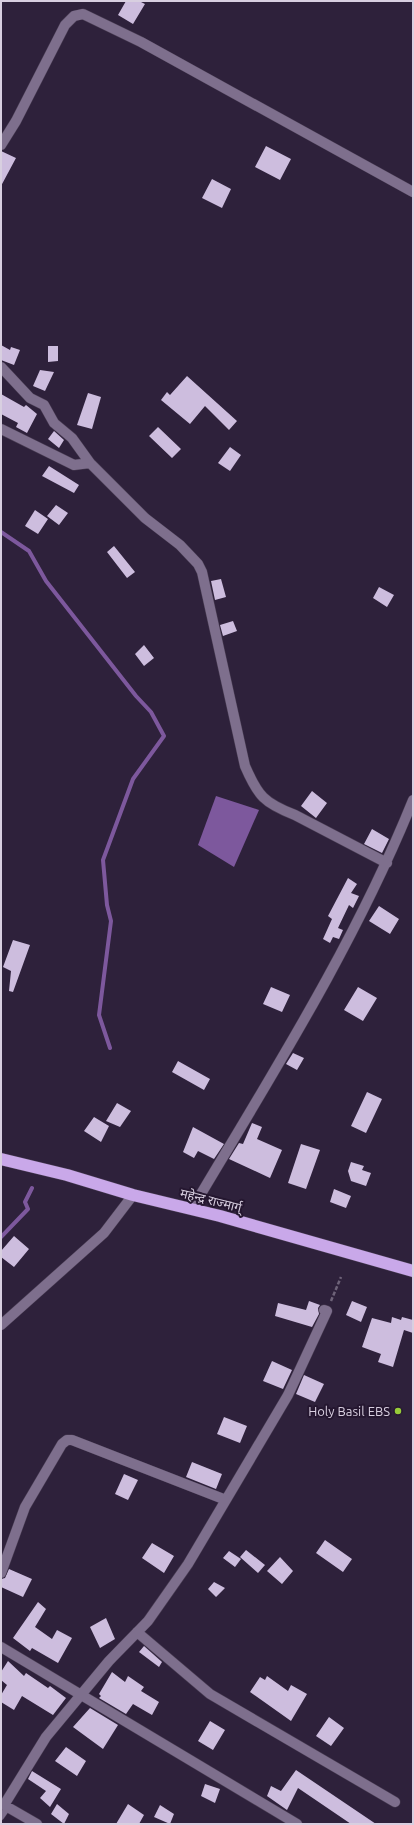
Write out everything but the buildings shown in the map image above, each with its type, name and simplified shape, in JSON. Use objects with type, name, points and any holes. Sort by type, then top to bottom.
[{"type":"highway","name":"महेन्द्र राज्मार्ग्","points":[[1,1159],[67,1175],[133,1195],[192,1209],[413,1271]]},
{"type":"street","points":[[1,145],[16,120],[65,25],[74,16],[83,14],[141,42],[413,192]]},
{"type":"street","points":[[1,367],[30,398],[44,405],[54,423],[72,438],[90,463],[145,518],[180,545],[198,564],[202,572],[245,766],[254,786],[262,798],[280,809],[295,815],[386,862]]},
{"type":"street","points":[[1,429],[74,465],[90,463]]},
{"type":"street","points":[[192,1209],[300,1028],[354,928],[386,862],[413,800]]},
{"type":"street","points":[[1,1326],[104,1233],[133,1195]]},
{"type":"street","points":[[37,1824],[4,1805],[46,1737],[109,1661],[148,1621],[188,1564],[288,1395],[325,1310]]},
{"type":"street","points":[[1,1573],[25,1507],[62,1444],[67,1440],[72,1440],[226,1500]]},
{"type":"street","points":[[137,1632],[210,1694],[395,1802]]},
{"type":"street","points":[[1,1647],[297,1824]]},
{"type":"lane","points":[[1,1818],[4,1805]]},
{"type":"path","points":[[325,1310],[341,1277]]},
{"type":"shaded area","points":[[216,796],[259,810],[234,867],[198,845]]},
{"type":"waterway","points":[[1,532],[29,551],[46,581],[136,696],[151,712],[164,736],[133,779],[103,860],[107,905],[111,921],[99,1015],[110,1048]]},
{"type":"waterway","points":[[1,1237],[28,1209],[25,1202],[32,1188]]},
{"type":"place","name":"Holy Basil EBS","points":[[398,1411]]}]
